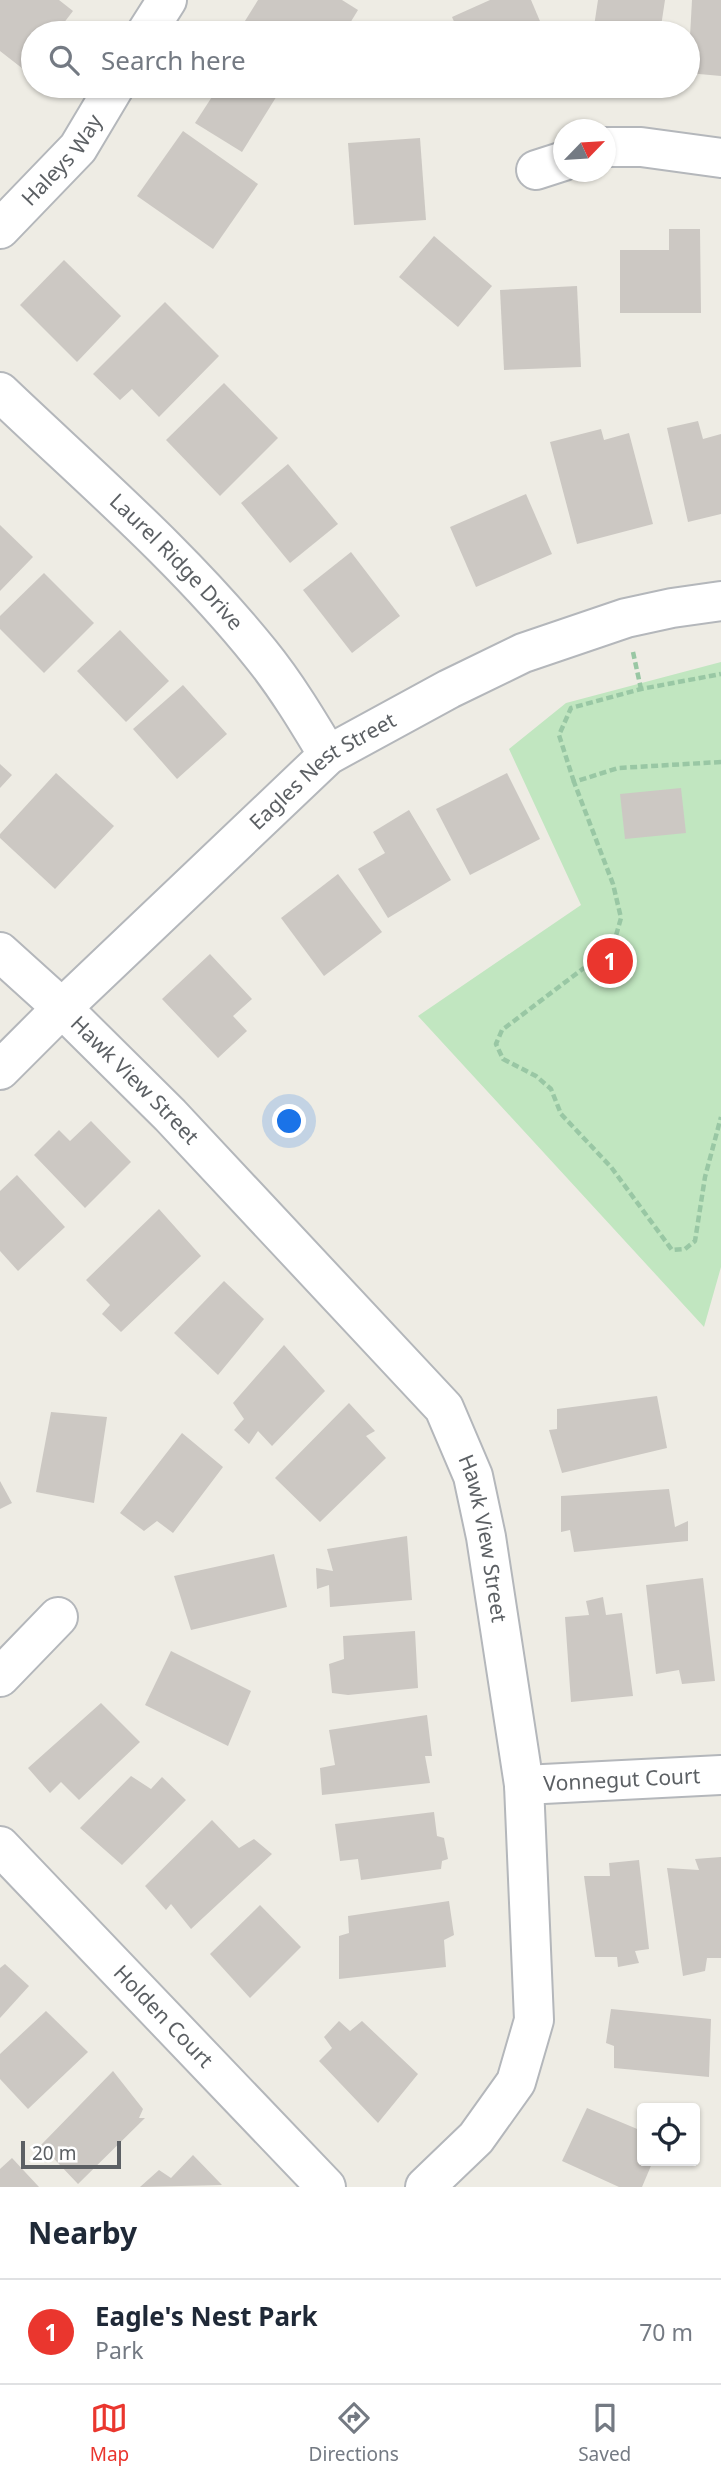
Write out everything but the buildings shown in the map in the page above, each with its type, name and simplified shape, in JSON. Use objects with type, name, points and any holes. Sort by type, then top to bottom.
[{"type":"street","points":[[154,21],[167,0]]},
{"type":"street","name":"Haleys Way","points":[[0,229],[78,148],[108,98]]},
{"type":"street","points":[[616,147],[641,147],[721,158]]},
{"type":"street","name":"Laurel Ridge Drive","points":[[0,392],[186,569],[260,653],[300,709],[328,755]]},
{"type":"street","name":"Eagles Nest Street","points":[[0,1070],[328,755],[449,689],[523,653],[626,618],[721,601]]},
{"type":"street","name":"Hawk View Street","points":[[0,952],[62,1008],[170,1115],[444,1408],[473,1476],[486,1537],[524,1785],[534,2020],[516,2082],[476,2138],[425,2187]]},
{"type":"street","points":[[0,1676],[58,1617]]},
{"type":"street","name":"Vonnegut Court","points":[[524,1785],[721,1775]]},
{"type":"street","name":"Holden Court","points":[[0,1846],[326,2187]]},
{"type":"path","points":[[721,674],[641,689],[571,708],[559,735],[613,884],[621,918],[613,946],[502,1030],[496,1044],[503,1059],[536,1076],[551,1089],[561,1114],[611,1167],[672,1250],[685,1248],[695,1241],[705,1177],[721,1117]]},
{"type":"path","points":[[574,782],[618,768],[721,762]]},
{"type":"green space","points":[[721,662],[721,1267],[704,1327],[418,1016],[581,905],[509,749],[566,703]]},
{"type":"place","name":"Eagle's Nest Park","points":[[610,961]]}]
